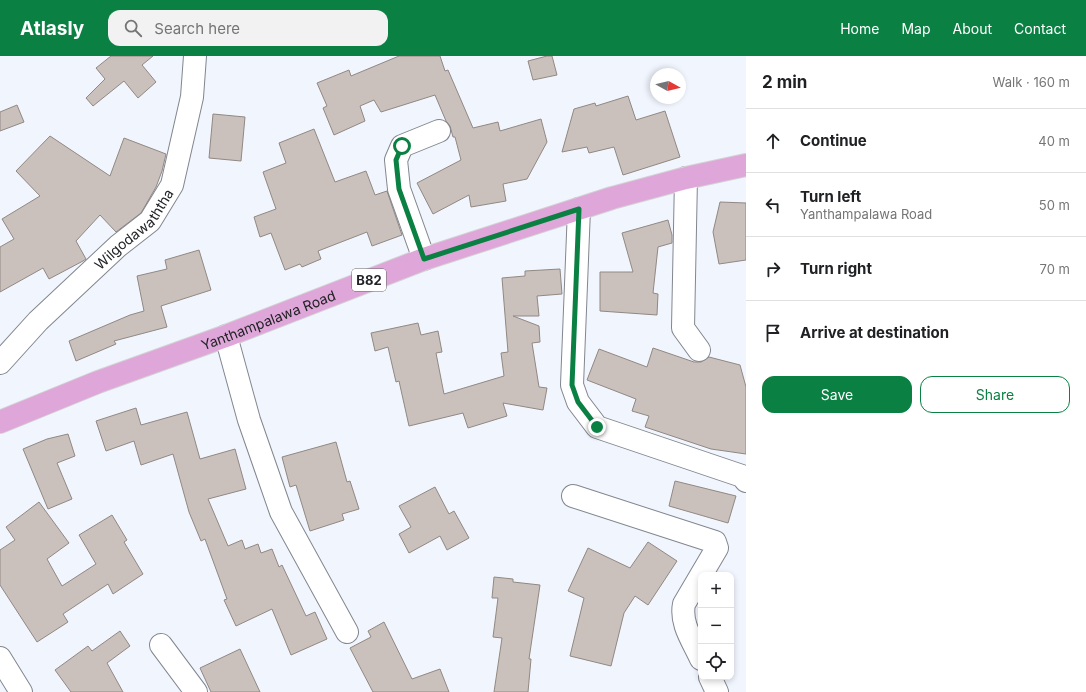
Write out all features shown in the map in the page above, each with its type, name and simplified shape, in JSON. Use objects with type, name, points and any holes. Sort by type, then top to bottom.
[{"type":"main road","name":"Yanthampalawa Road","points":[[0,422],[98,382],[226,336],[424,259],[579,209],[686,178],[746,165]]},
{"type":"street","name":"Wilgodawaththa","points":[[0,363],[38,321],[118,246],[150,221],[172,185],[192,97],[195,56]]},
{"type":"street","points":[[424,259],[399,189],[396,160],[402,146],[439,131]]},
{"type":"street","points":[[686,178],[683,328],[699,350]]},
{"type":"street","points":[[579,209],[572,385],[578,402],[597,427],[742,476],[746,481]]},
{"type":"street","points":[[226,336],[249,420],[281,512],[347,632]]},
{"type":"street","points":[[573,496],[715,542],[717,548],[684,604],[682,613],[685,626],[698,653]]},
{"type":"street","points":[[160,645],[196,692]]},
{"type":"street","points":[[0,658],[21,692]]},
{"type":"street","points":[[711,680],[717,692]]},
{"type":"building","points":[[111,56],[153,56],[142,65],[156,82],[138,98],[124,81],[93,106],[86,98],[105,79],[96,68]]},
{"type":"building","points":[[399,56],[440,56],[445,71],[448,70],[473,128],[498,122],[500,131],[541,119],[547,142],[527,179],[503,184],[506,201],[471,207],[469,195],[433,214],[417,183],[461,160],[455,137],[453,137],[450,126],[446,121],[435,95],[381,112],[374,100],[360,106],[365,121],[334,135],[323,108],[327,106],[317,83],[349,70],[351,76]]},
{"type":"building","points":[[552,56],[557,75],[533,80],[528,61]]},
{"type":"building","points":[[628,96],[636,120],[665,111],[680,157],[623,175],[614,147],[589,153],[587,147],[562,152],[574,109],[595,103],[596,106]]},
{"type":"building","points":[[17,105],[24,122],[0,131],[0,112]]},
{"type":"building","points":[[213,114],[245,117],[241,161],[209,158]]},
{"type":"building","points":[[314,129],[335,182],[366,171],[375,195],[387,191],[402,235],[372,246],[367,232],[318,251],[321,259],[302,267],[300,264],[285,270],[271,233],[260,237],[254,217],[276,209],[263,172],[286,163],[279,143]]},
{"type":"building","points":[[50,136],[110,176],[124,138],[166,154],[156,187],[141,213],[116,232],[100,215],[76,241],[86,259],[49,279],[43,268],[0,292],[0,247],[14,239],[2,219],[40,196],[16,171]]},
{"type":"building","points":[[720,202],[746,203],[746,260],[719,264],[713,232]]},
{"type":"building","points":[[668,220],[672,235],[672,243],[658,247],[653,293],[658,294],[657,315],[600,311],[600,272],[633,272],[622,233]]},
{"type":"building","points":[[199,250],[211,290],[161,306],[167,327],[114,341],[116,344],[76,361],[69,341],[130,315],[144,311],[137,276],[167,269],[165,260]]},
{"type":"building","points":[[560,269],[562,294],[537,296],[539,316],[513,316],[539,326],[540,342],[532,343],[539,387],[547,388],[543,410],[503,403],[507,416],[468,428],[463,413],[409,426],[399,381],[396,382],[388,347],[375,351],[371,333],[418,323],[421,335],[438,331],[442,352],[436,353],[444,394],[504,376],[501,353],[508,352],[502,278],[525,276],[525,271]]},
{"type":"building","points":[[653,348],[694,362],[701,362],[709,357],[740,365],[746,387],[746,454],[711,449],[645,427],[649,416],[632,411],[636,399],[587,380],[599,349],[647,367]]},
{"type":"building","points":[[136,408],[141,425],[187,412],[200,459],[235,449],[246,489],[208,499],[228,546],[242,540],[245,549],[258,544],[261,553],[272,549],[279,567],[282,565],[306,616],[315,612],[327,639],[291,655],[272,609],[236,626],[224,600],[227,599],[205,539],[201,541],[189,512],[173,454],[141,465],[134,441],[106,451],[96,421]]},
{"type":"building","points":[[68,434],[75,456],[57,463],[72,499],[48,509],[23,449],[47,439]]},
{"type":"building","points":[[336,442],[347,482],[350,481],[359,509],[342,514],[344,520],[310,531],[296,485],[290,487],[282,457]]},
{"type":"building","points":[[675,481],[736,496],[728,523],[669,506]]},
{"type":"building","points":[[435,487],[449,514],[454,511],[469,538],[447,550],[440,536],[409,553],[399,534],[411,527],[399,506]]},
{"type":"building","points":[[39,502],[69,543],[47,559],[62,586],[96,564],[79,535],[112,515],[127,540],[124,542],[143,574],[113,594],[108,584],[63,614],[68,622],[37,642],[0,585],[0,550],[15,540],[6,527]]},
{"type":"building","points":[[648,542],[677,561],[648,605],[635,596],[624,613],[611,666],[570,656],[584,598],[568,591],[588,548],[630,568]]},
{"type":"building","points":[[494,577],[513,579],[513,582],[540,585],[529,659],[531,659],[528,692],[494,692],[502,638],[493,637],[498,598],[492,598]]},
{"type":"building","points":[[384,622],[412,679],[440,669],[449,692],[373,692],[350,648],[371,637],[368,631]]},
{"type":"building","points":[[120,631],[130,646],[107,663],[123,692],[71,692],[55,670],[88,646],[92,651]]},
{"type":"building","points":[[240,649],[260,692],[211,692],[200,668]]},
{"type":"route","points":[[402,146],[396,160],[399,189],[424,259],[579,209],[572,385],[578,402],[597,427]]}]
